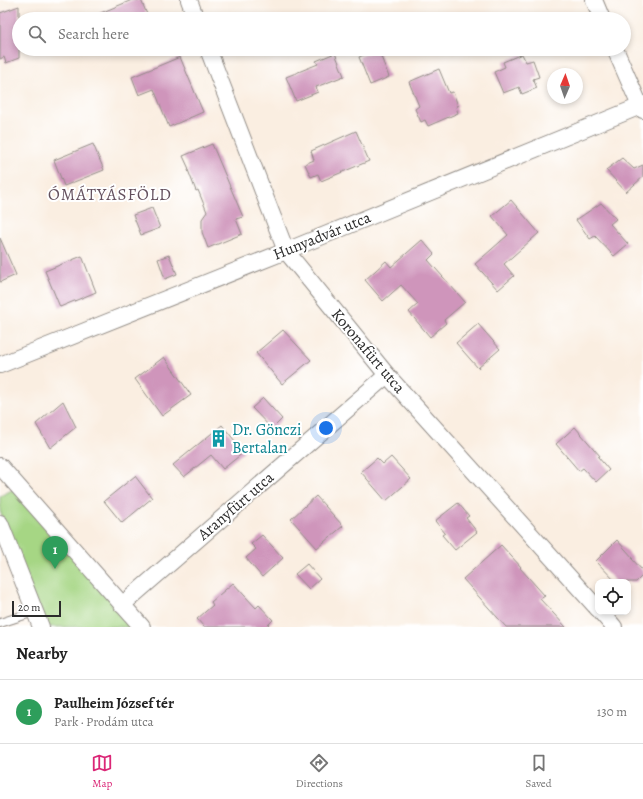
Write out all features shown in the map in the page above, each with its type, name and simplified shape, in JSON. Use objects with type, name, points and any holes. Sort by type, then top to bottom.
[{"type":"street","points":[[189,0],[193,12]]},
{"type":"street","points":[[594,0],[599,12]]},
{"type":"street","name":"Koronafürt utca","points":[[211,56],[286,251],[387,375],[595,606]]},
{"type":"street","points":[[618,56],[642,107]]},
{"type":"street","name":"Hunyadvár utca","points":[[0,365],[642,107]]},
{"type":"street","name":"Aranyfürt utca","points":[[122,605],[387,375]]},
{"type":"street","points":[[0,466],[142,627]]},
{"type":"street","points":[[0,523],[41,627]]},
{"type":"street","points":[[604,615],[614,627]]},
{"type":"lane","points":[[0,623],[34,612]]},
{"type":"green space","points":[[14,489],[141,627],[44,627],[0,511],[0,496]]},
{"type":"building","points":[[132,0],[141,0],[146,12],[103,12]]},
{"type":"building","points":[[19,6],[19,12],[12,12],[12,56],[19,56],[19,58],[6,63],[4,57],[0,59],[0,13]]},
{"type":"building","points":[[328,56],[336,56],[344,76],[316,87],[318,92],[296,101],[286,77],[318,64],[316,61]]},
{"type":"building","points":[[381,56],[389,77],[370,85],[359,57]]},
{"type":"building","points":[[517,56],[523,56],[526,62],[533,60],[539,77],[533,79],[537,88],[522,94],[519,87],[503,93],[494,72],[505,67],[503,62]]},
{"type":"building","points":[[180,57],[203,112],[169,127],[154,89],[139,95],[132,77]]},
{"type":"building","points":[[439,69],[449,93],[453,92],[458,106],[456,107],[458,113],[428,126],[425,120],[421,122],[415,109],[419,106],[409,82]]},
{"type":"building","points":[[356,131],[369,161],[321,181],[318,174],[311,177],[305,164],[314,160],[311,151]]},
{"type":"building","points":[[93,144],[104,170],[64,186],[54,160]]},
{"type":"building","points":[[212,144],[243,217],[236,219],[242,234],[208,248],[202,232],[202,219],[207,212],[198,190],[196,191],[183,156]]},
{"type":"building","points":[[622,158],[634,169],[643,165],[643,177],[626,192],[606,170]]},
{"type":"building","points":[[511,200],[539,233],[504,264],[514,276],[498,290],[475,264],[508,235],[492,216]]},
{"type":"building","points":[[601,203],[616,219],[610,224],[628,244],[614,256],[595,236],[590,239],[576,220]]},
{"type":"building","points":[[152,208],[160,228],[141,235],[133,215]]},
{"type":"building","points":[[0,238],[16,275],[0,282]]},
{"type":"building","points":[[422,240],[434,254],[428,260],[465,302],[444,320],[446,323],[430,337],[409,312],[418,304],[401,285],[383,301],[365,280],[386,261],[391,267]]},
{"type":"building","points":[[169,255],[177,274],[165,279],[158,259]]},
{"type":"building","points":[[82,256],[96,292],[60,307],[45,271]]},
{"type":"building","points":[[478,324],[500,349],[478,368],[456,343]]},
{"type":"building","points":[[283,330],[311,360],[282,384],[256,353]]},
{"type":"building","points":[[164,357],[191,395],[162,416],[135,379]]},
{"type":"building","points":[[263,398],[282,419],[272,429],[252,408]]},
{"type":"building","points":[[63,401],[76,427],[50,448],[36,424]]},
{"type":"building","name":"Dr. Gönczi Bertalan","points":[[222,425],[244,452],[223,469],[211,455],[184,477],[173,465]]},
{"type":"building","points":[[575,427],[600,456],[598,457],[609,470],[596,482],[583,468],[579,471],[556,444]]},
{"type":"building","points":[[391,457],[411,479],[386,501],[361,472],[377,458],[383,464]]},
{"type":"building","points":[[135,476],[152,498],[122,523],[104,501]]},
{"type":"building","points":[[316,496],[343,526],[317,548],[291,519]]},
{"type":"building","points":[[458,503],[469,516],[466,518],[477,532],[455,550],[442,535],[445,533],[435,521]]},
{"type":"building","points":[[262,535],[283,558],[262,577],[246,558],[256,549],[251,544]]},
{"type":"building","points":[[617,540],[643,571],[643,575],[636,582],[631,582],[631,579],[613,579],[596,561]]},
{"type":"building","points":[[501,545],[545,596],[540,599],[566,627],[506,627],[463,579]]},
{"type":"building","points":[[307,564],[320,579],[309,589],[295,574]]},
{"type":"building","points":[[233,583],[256,608],[259,605],[273,620],[266,627],[204,627],[197,619],[213,605],[211,602]]},
{"type":"place","name":"Dr. Gönczi Bertalan","points":[[219,439]]},
{"type":"place","name":"Paulheim József tér","points":[[55,569]]},
{"type":"district","name":"ÓMÁTYÁSFÖLD","points":[[110,194]]}]
